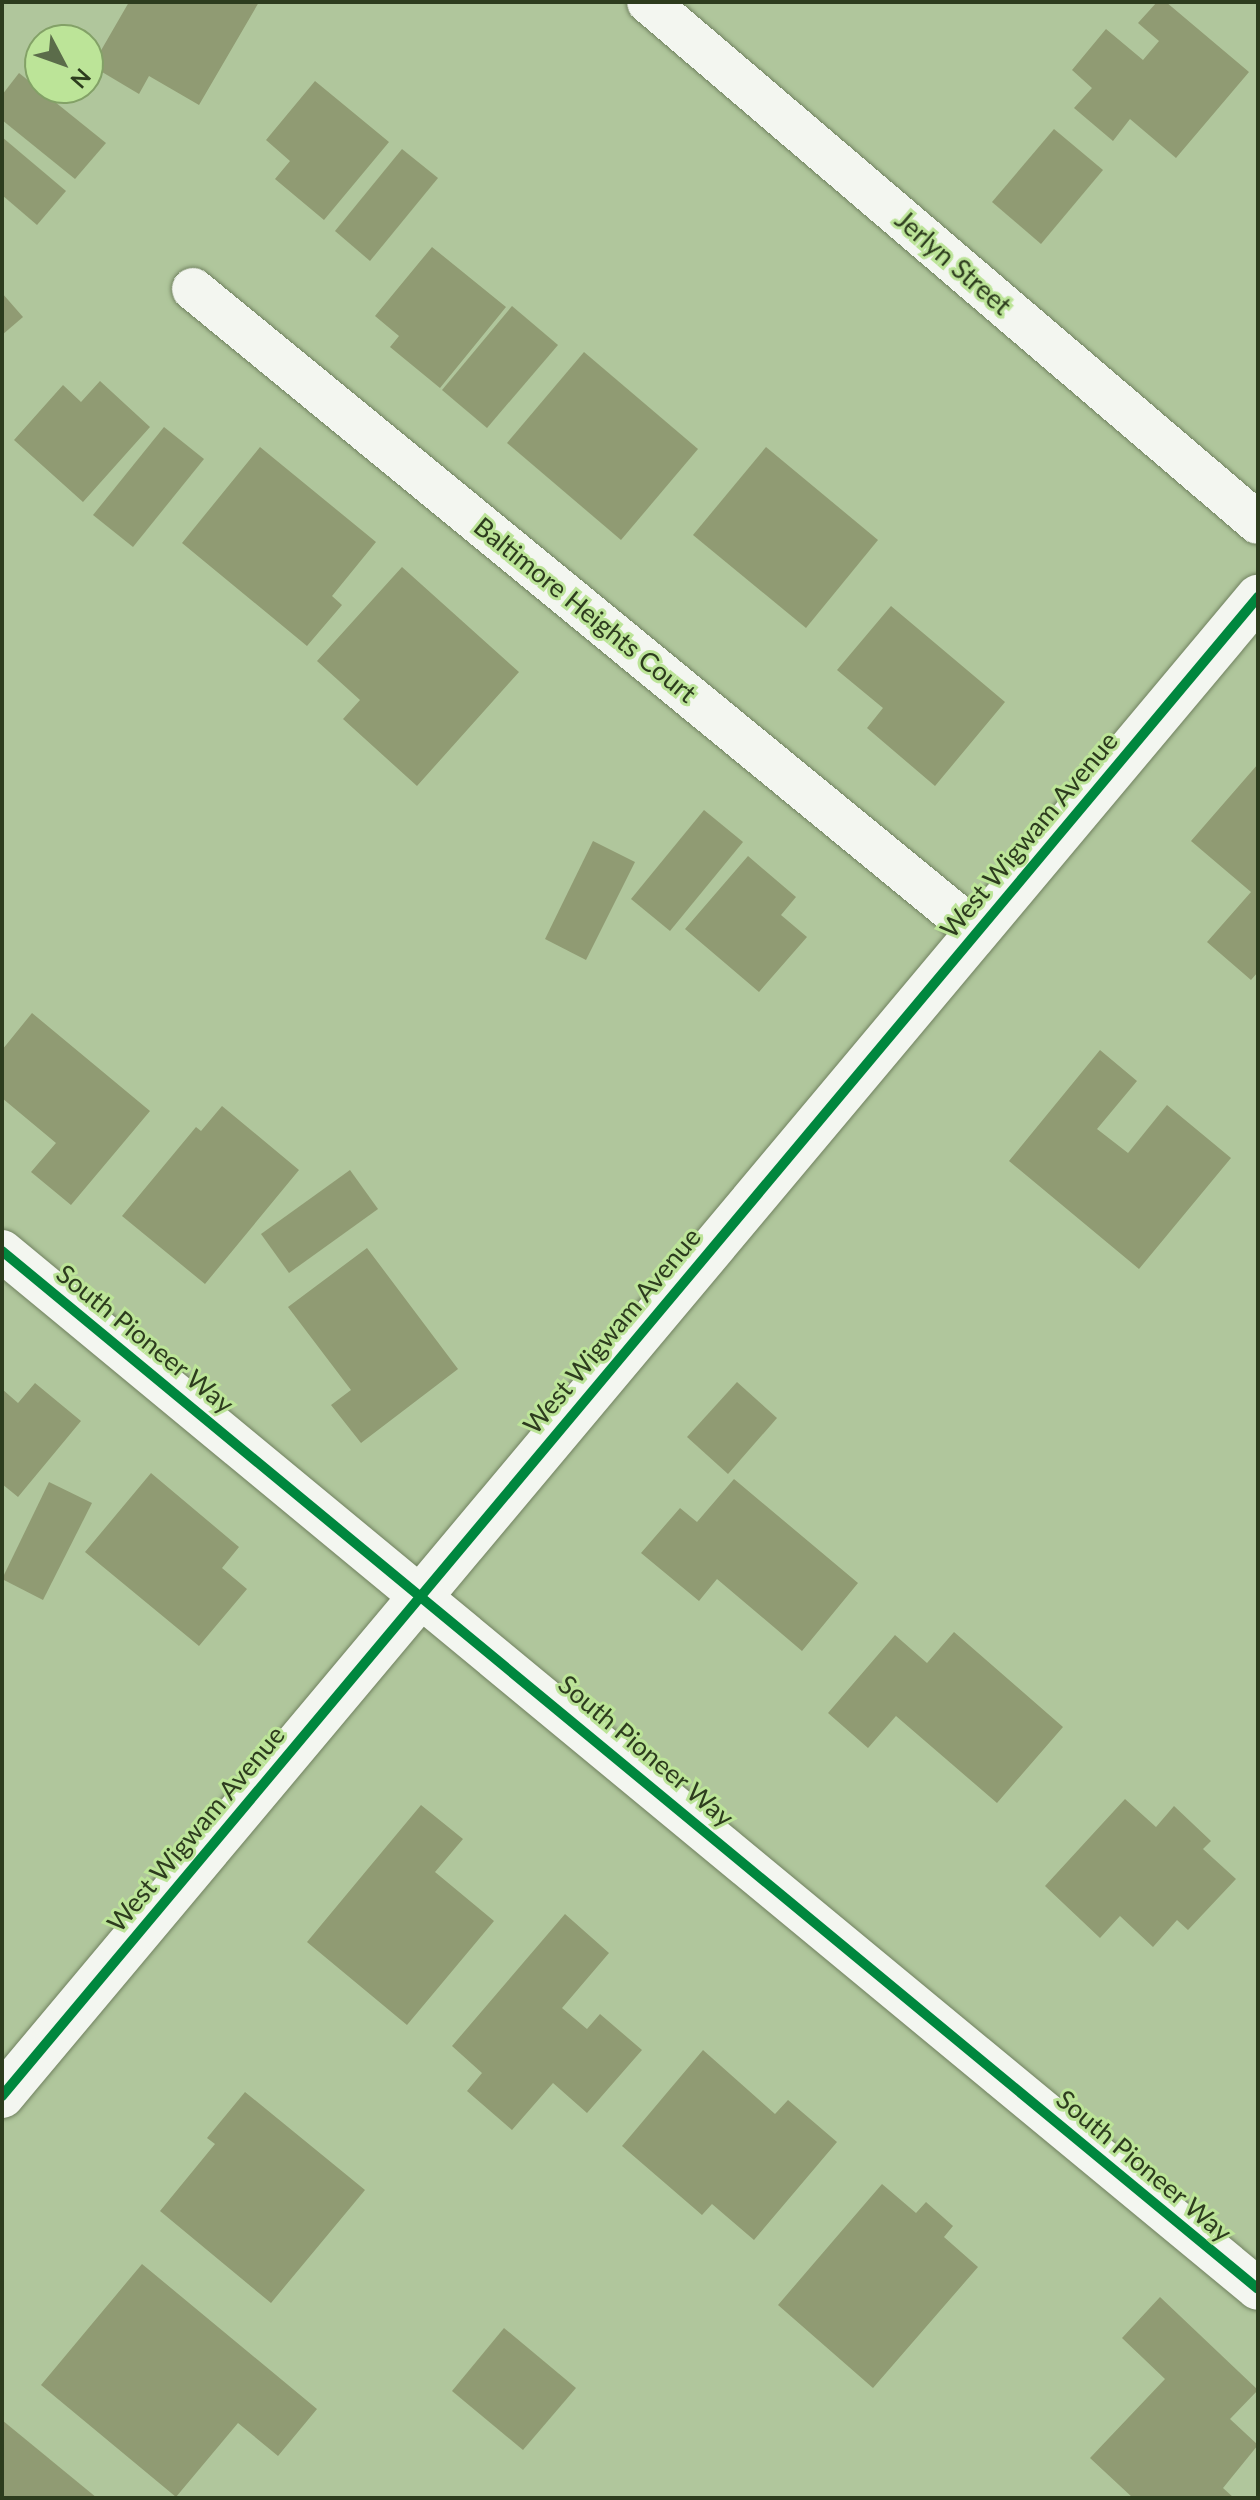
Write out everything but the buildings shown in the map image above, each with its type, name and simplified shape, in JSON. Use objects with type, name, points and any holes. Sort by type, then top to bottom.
[{"type":"street","name":"Jerlyn Street","points":[[648,2],[1258,523]]},
{"type":"street","name":"Baltimore Heights Court","points":[[193,289],[976,931]]},
{"type":"street","name":"West Wigwam Avenue","points":[[2,2096],[1258,597]]},
{"type":"street","name":"South Pioneer Way","points":[[2,1251],[421,1593],[1258,2289]]},
{"type":"cycle path","points":[[2,2096],[1258,597]]},
{"type":"cycle path","points":[[2,1251],[1258,2289]]}]
